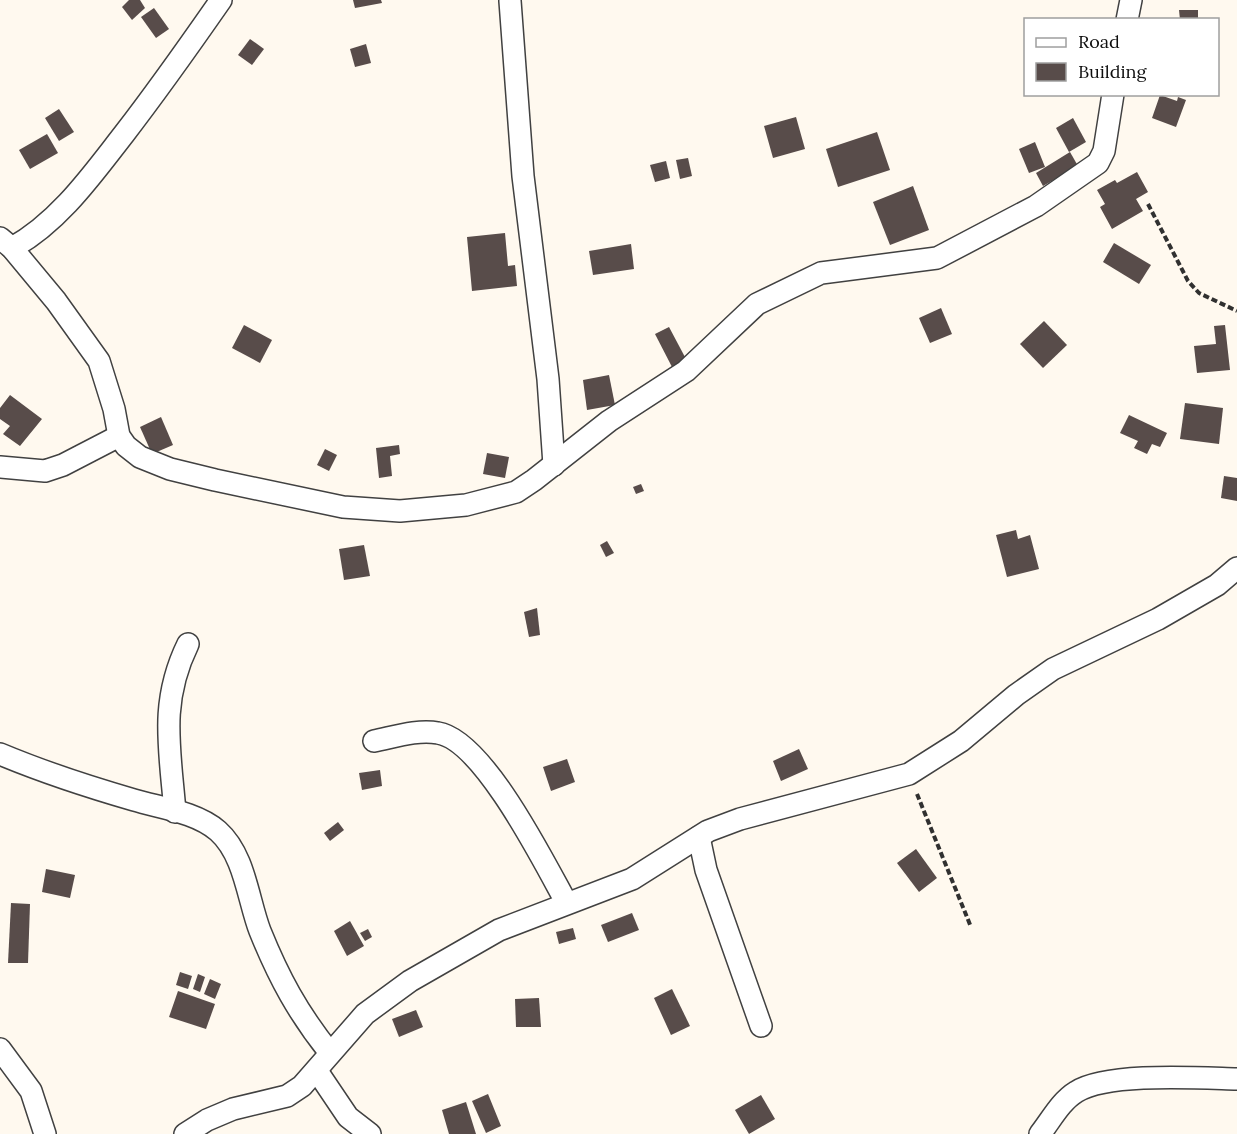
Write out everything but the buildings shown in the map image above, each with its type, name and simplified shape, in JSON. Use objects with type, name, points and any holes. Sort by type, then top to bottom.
[{"type":"street","points":[[220,0],[176,65],[81,188],[32,237],[6,243],[56,301],[99,360],[114,409],[119,436],[126,446],[140,457],[170,469],[295,498],[362,509],[400,511],[486,501],[516,492],[609,421],[686,371],[757,304],[821,273],[937,258],[1036,206],[1089,172],[1098,163],[1104,151],[1113,96]]},
{"type":"street","points":[[1127,18],[1131,0]]},
{"type":"street","points":[[510,1],[522,166],[549,379],[554,465]]},
{"type":"street","points":[[0,467],[45,471],[63,465],[119,436]]},
{"type":"street","points":[[185,1134],[207,1120],[233,1109],[287,1095],[302,1086],[365,1014],[410,981],[499,930],[566,902],[632,879],[699,837],[740,819],[909,774],[962,741],[1016,695],[1053,669],[1158,619],[1217,585],[1237,568]]},
{"type":"street","points":[[175,812],[169,695],[175,669],[188,644]]},
{"type":"street","points":[[374,741],[409,734],[437,732],[454,738],[469,749],[511,807],[566,902]]},
{"type":"street","points":[[0,754],[44,771],[200,819],[219,831],[230,845],[278,975],[302,1018],[330,1053]]},
{"type":"street","points":[[699,837],[706,870],[761,1026]]},
{"type":"street","points":[[0,1049],[31,1091],[45,1134]]},
{"type":"street","points":[[317,1071],[348,1117],[370,1134]]},
{"type":"street","points":[[1040,1134],[1064,1102],[1091,1084],[1122,1080],[1237,1079]]},
{"type":"path","points":[[1148,204],[1188,280],[1199,293],[1237,311]]},
{"type":"path","points":[[909,774],[971,927]]}]
